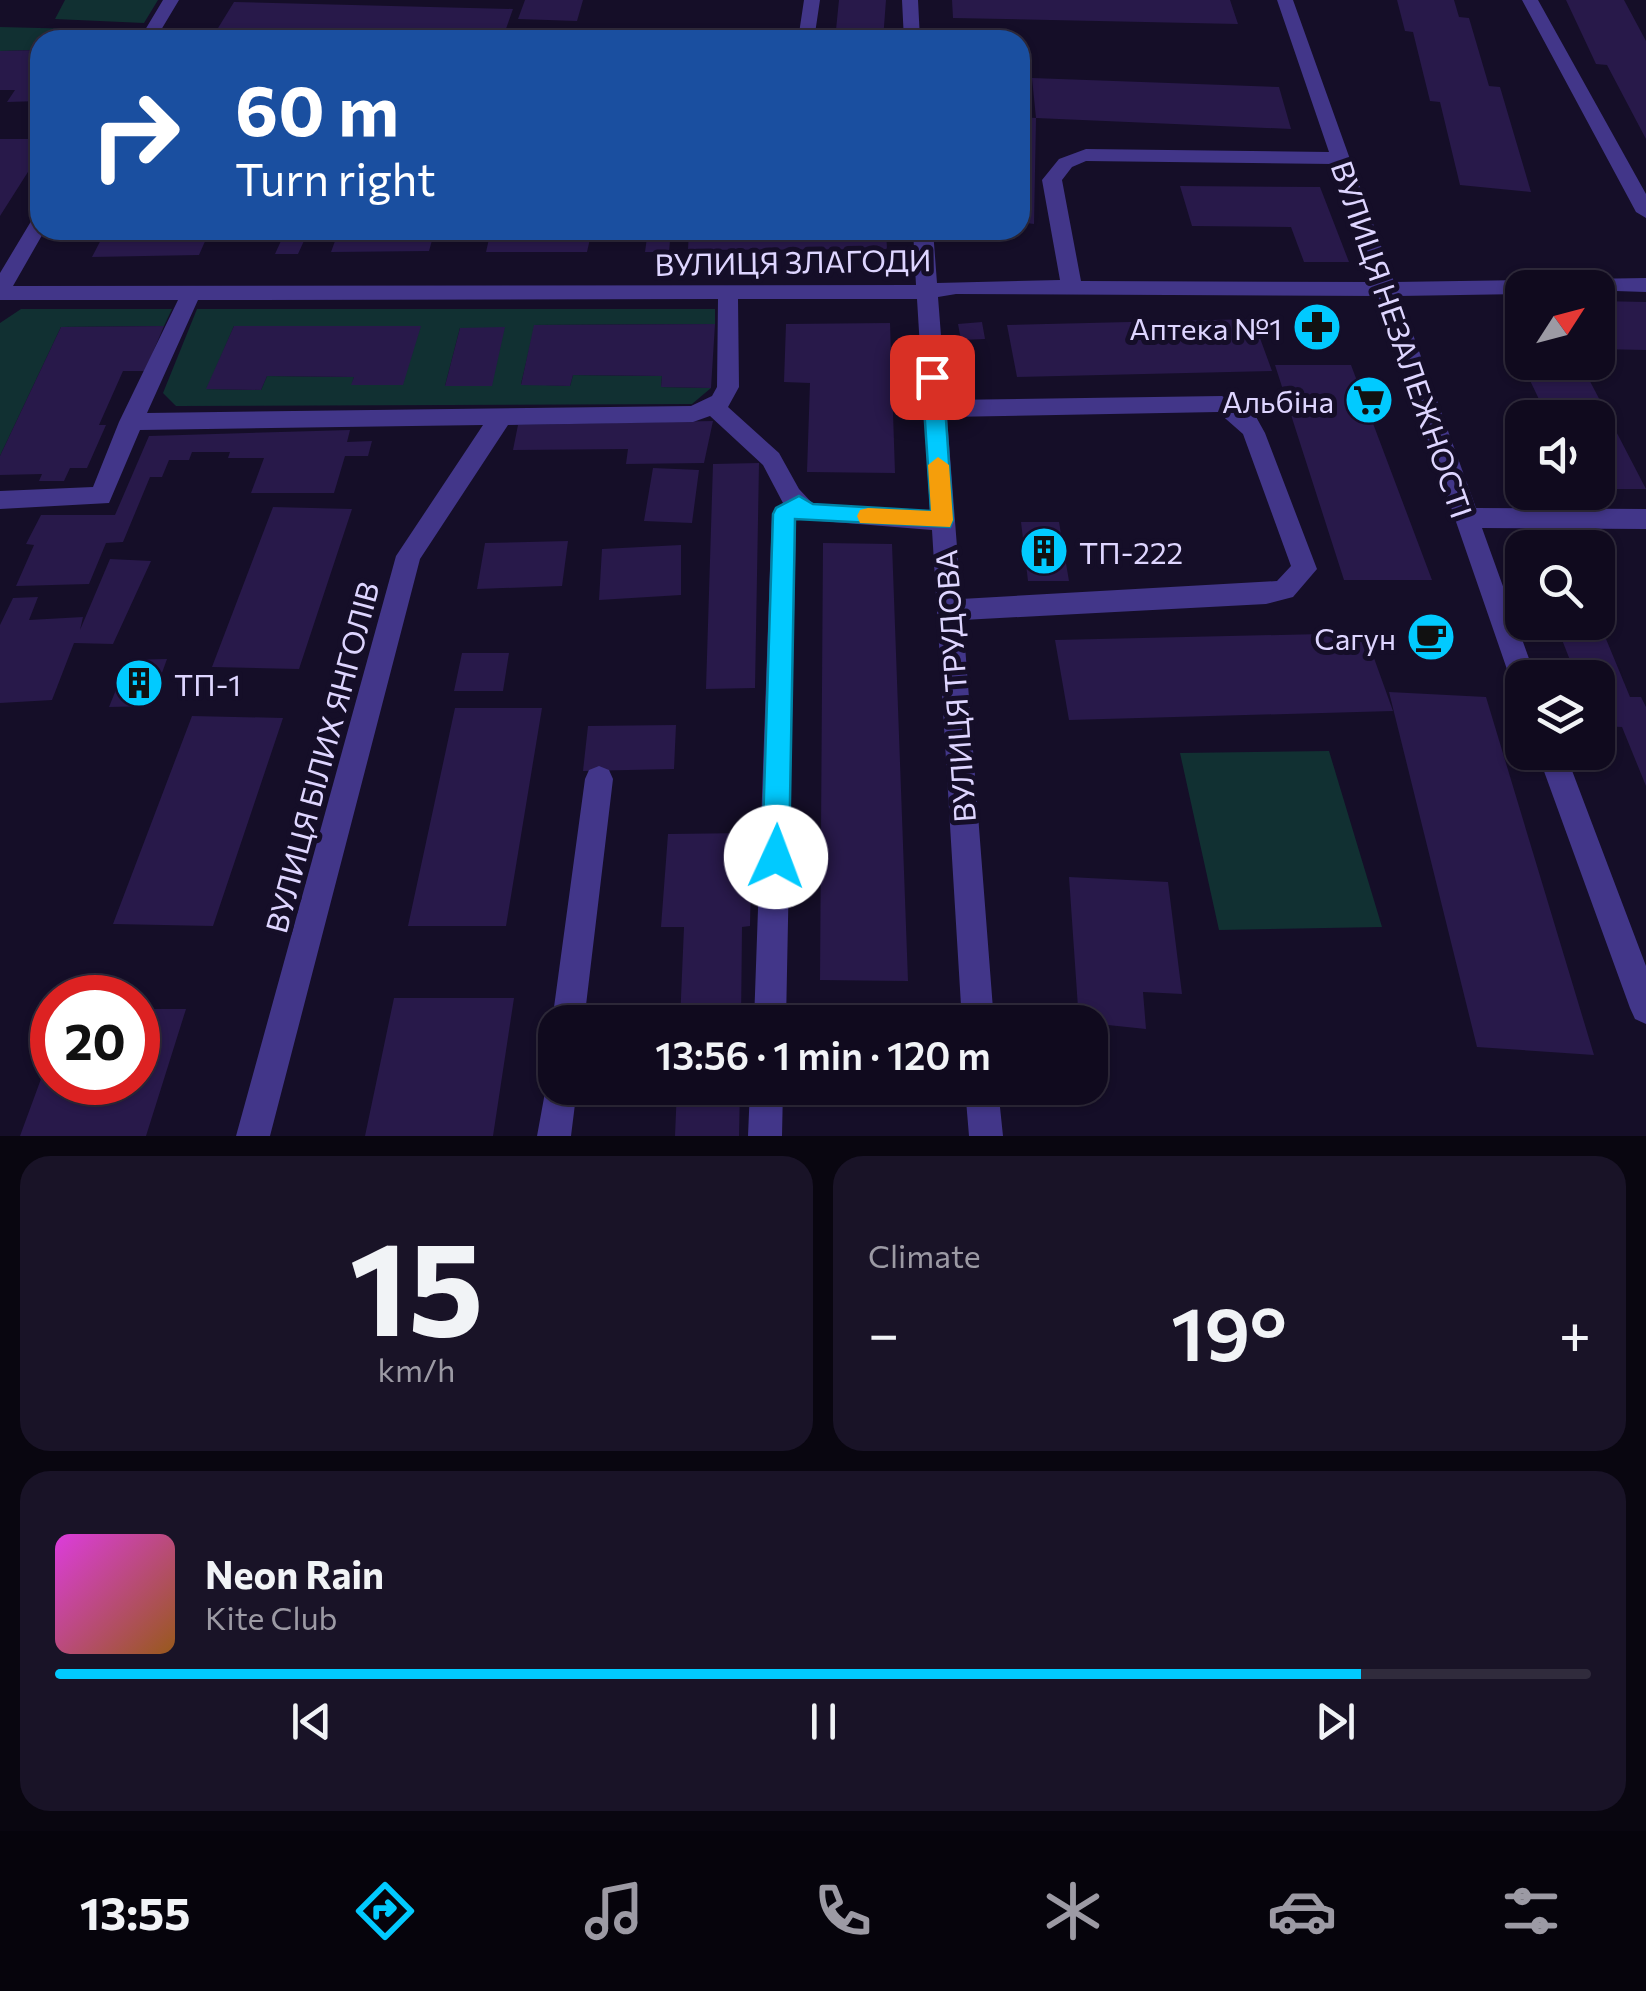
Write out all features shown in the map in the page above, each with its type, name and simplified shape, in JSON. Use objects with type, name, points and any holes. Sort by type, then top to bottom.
[{"type":"street","points":[[153,30],[170,0]]},
{"type":"street","points":[[808,30],[812,0]]},
{"type":"street","points":[[910,0],[912,30]]},
{"type":"street","name":"ВУЛИЦЯ НЕЗАЛЕЖНОСТІ","points":[[1285,0],[1517,660]]},
{"type":"street","points":[[1530,0],[1646,212]]},
{"type":"street","points":[[1072,288],[1052,180],[1058,167],[1068,159],[1086,154],[1339,158]]},
{"type":"street","points":[[0,292],[30,240]]},
{"type":"street","name":"ВУЛИЦЯ ТРУДОВА","points":[[924,240],[977,1005]]},
{"type":"street","name":"ВУЛИЦЯ ЗЛАГОДИ","points":[[0,292],[927,292],[956,287],[1384,289],[1646,285]]},
{"type":"street","points":[[0,500],[102,496],[130,422],[158,372],[191,292]]},
{"type":"street","points":[[130,422],[693,414],[713,406],[728,387],[728,292]]},
{"type":"street","points":[[935,410],[1222,404],[1247,421],[1254,433],[1304,569],[1284,590],[948,610]]},
{"type":"street","points":[[713,406],[771,458],[807,513],[942,520]]},
{"type":"street","name":"ВУЛИЦЯ БІЛИХ ЯНГОЛІВ","points":[[253,1136],[408,556],[500,417]]},
{"type":"street","points":[[770,1005],[784,514],[799,505]]},
{"type":"street","points":[[1466,518],[1646,519]]},
{"type":"street","points":[[1558,770],[1646,1008]]},
{"type":"street","points":[[570,1005],[599,778]]},
{"type":"street","points":[[554,1136],[558,1105]]},
{"type":"street","points":[[765,1136],[766,1105]]},
{"type":"street","points":[[983,1105],[986,1136]]},
{"type":"green space","points":[[65,0],[158,0],[144,23],[55,19]]},
{"type":"green space","points":[[0,27],[119,30],[30,30],[30,50],[0,51]]},
{"type":"green space","points":[[21,309],[172,309],[164,326],[61,327],[0,456],[0,323]]},
{"type":"green space","points":[[197,309],[715,309],[715,324],[535,325],[521,384],[570,386],[573,375],[662,376],[661,387],[711,388],[692,404],[176,406],[163,393]],"holes":[[[234,326],[421,326],[352,384],[354,377],[267,376],[261,390],[207,389]],[[460,328],[504,328],[491,386],[445,386]]]},
{"type":"green space","points":[[1329,751],[1382,927],[1219,930],[1180,753]]},
{"type":"building","points":[[525,0],[583,0],[577,21],[518,19]]},
{"type":"building","points":[[839,0],[886,0],[884,30],[836,30]]},
{"type":"building","points":[[952,0],[1230,0],[1238,24],[953,18]]},
{"type":"building","points":[[1397,0],[1454,0],[1459,17],[1469,18],[1489,86],[1500,87],[1531,192],[1460,185],[1440,102],[1430,101],[1413,32],[1405,31]]},
{"type":"building","points":[[1566,0],[1624,0],[1646,41],[1646,139],[1607,65],[1596,64]]},
{"type":"building","points":[[234,2],[513,9],[506,30],[217,30]]},
{"type":"building","points":[[30,50],[30,101],[7,102],[15,90],[0,90],[0,51]]},
{"type":"building","points":[[1032,78],[1279,87],[1291,129],[1036,118]]},
{"type":"building","points":[[1030,118],[1036,118],[1034,224],[1030,223]]},
{"type":"building","points":[[0,139],[30,139],[30,169],[0,216]]},
{"type":"building","points":[[1180,186],[1320,187],[1349,262],[1304,262],[1291,227],[1192,226]]},
{"type":"building","points":[[101,240],[206,240],[199,255],[92,257]]},
{"type":"building","points":[[281,240],[304,240],[298,254],[275,254]]},
{"type":"building","points":[[335,240],[432,240],[429,251],[331,252]]},
{"type":"building","points":[[489,240],[590,240],[587,252],[486,252]]},
{"type":"building","points":[[647,240],[670,240],[669,252],[645,252]]},
{"type":"building","points":[[688,240],[887,240],[887,249],[688,250]]},
{"type":"building","points":[[1615,301],[1646,302],[1646,350],[1615,349]]},
{"type":"building","points":[[1253,319],[1272,371],[1017,377],[1007,325]]},
{"type":"building","points":[[982,322],[985,339],[961,340],[958,324]]},
{"type":"building","points":[[890,323],[895,473],[807,472],[810,383],[784,382],[786,324]]},
{"type":"building","points":[[715,324],[711,388],[661,387],[662,376],[573,375],[570,386],[521,385],[534,325]]},
{"type":"building","points":[[164,326],[145,371],[123,371],[99,425],[106,425],[87,468],[70,468],[64,481],[39,481],[42,474],[0,475],[0,456],[61,327]]},
{"type":"building","points":[[234,326],[421,326],[403,385],[351,385],[354,377],[267,376],[261,390],[206,389]]},
{"type":"building","points":[[505,327],[492,386],[445,386],[460,328]]},
{"type":"building","points":[[1275,365],[1351,365],[1432,580],[1344,580]]},
{"type":"building","points":[[1530,380],[1589,380],[1600,400],[1539,400]]},
{"type":"building","points":[[713,421],[704,463],[626,464],[628,449],[513,450],[518,425]]},
{"type":"building","points":[[1615,429],[1646,489],[1615,489]]},
{"type":"building","points":[[350,430],[347,442],[372,441],[368,456],[345,456],[334,493],[251,493],[264,458],[228,458],[230,452],[192,452],[189,460],[169,460],[162,477],[150,477],[123,542],[106,543],[89,584],[16,586],[34,545],[26,544],[41,515],[115,515],[149,436]]},
{"type":"building","points":[[759,463],[755,688],[706,689],[713,464]]},
{"type":"building","points":[[653,468],[699,470],[692,523],[644,521]]},
{"type":"building","points":[[273,507],[352,509],[299,669],[212,667]]},
{"type":"building","name":"ТП-222","points":[[1021,522],[1059,522],[1069,581],[1028,581]]},
{"type":"building","points":[[568,541],[562,586],[477,589],[485,543]]},
{"type":"building","points":[[823,543],[892,544],[908,981],[820,980]]},
{"type":"building","points":[[681,545],[681,595],[599,600],[602,549]]},
{"type":"building","points":[[110,559],[151,561],[113,644],[74,643],[52,700],[0,703],[0,625],[13,598],[38,597],[29,620],[83,617],[80,630]]},
{"type":"building","points":[[1365,633],[1393,711],[1069,720],[1055,640]]},
{"type":"building","points":[[1562,640],[1606,640],[1615,660],[1570,660]]},
{"type":"building","points":[[462,653],[509,653],[503,691],[454,691]]},
{"type":"building","name":"ТП-1","points":[[167,659],[150,706],[109,707],[128,660]]},
{"type":"building","points":[[1615,661],[1630,697],[1641,697],[1646,707],[1646,786],[1622,727],[1615,727]]},
{"type":"building","points":[[1389,692],[1486,697],[1594,1055],[1477,1047]]},
{"type":"building","points":[[455,708],[542,708],[506,926],[408,926]]},
{"type":"building","points":[[192,716],[283,718],[213,926],[113,924]]},
{"type":"building","points":[[676,725],[674,769],[583,771],[588,726]]},
{"type":"building","points":[[752,833],[750,926],[742,927],[741,1005],[681,1005],[684,927],[661,927],[668,834]]},
{"type":"building","points":[[1069,877],[1168,882],[1182,994],[1143,992],[1146,1029],[1108,1025],[1108,1005],[1078,1005]]},
{"type":"building","points":[[394,998],[514,998],[493,1136],[365,1136]]},
{"type":"building","points":[[160,1009],[186,1009],[160,1092]]},
{"type":"building","points":[[31,1105],[156,1105],[146,1136],[20,1136]]},
{"type":"building","points":[[676,1105],[740,1105],[739,1136],[675,1136]]},
{"type":"slow traffic","points":[[868,516],[942,520],[938,465]]},
{"type":"place","name":"Аптека №1","points":[[1317,327]]},
{"type":"place","name":"Альбіна","points":[[1369,400]]},
{"type":"place","name":"ТП-222","points":[[1044,551]]},
{"type":"place","name":"Сагун","points":[[1431,637]]},
{"type":"place","name":"ТП-1","points":[[139,683]]},
{"type":"route","points":[[776,857],[784,514],[799,505],[807,513],[942,520],[932,377]]}]
